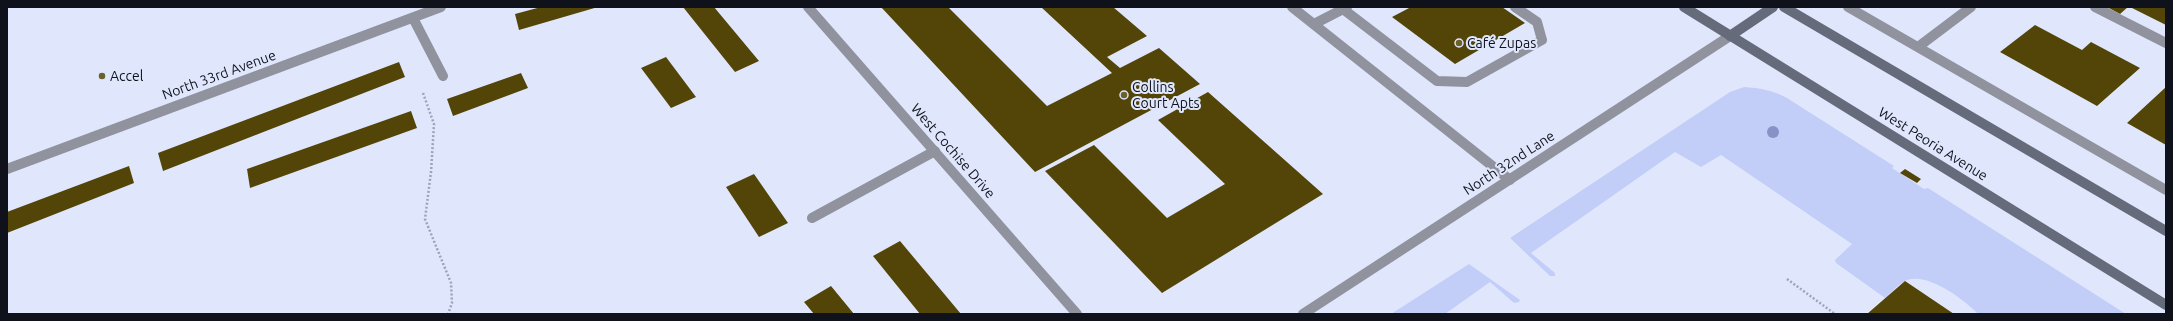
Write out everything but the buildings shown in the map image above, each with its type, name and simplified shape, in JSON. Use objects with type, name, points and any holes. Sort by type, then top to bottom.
[{"type":"main road","name":"West Peoria Avenue","points":[[1684,7],[2166,305]]},
{"type":"main road","points":[[1730,36],[1773,7]]},
{"type":"main road","points":[[1784,7],[2166,231]]},
{"type":"street","name":"North 33rd Avenue","points":[[7,169],[441,7]]},
{"type":"street","name":"West Cochise Drive","points":[[808,7],[1077,314]]},
{"type":"street","points":[[1292,7],[1510,180]]},
{"type":"street","points":[[1314,24],[1345,8],[1437,81],[1467,82],[1542,40],[1537,22],[1515,7]]},
{"type":"street","points":[[1848,7],[2166,190]]},
{"type":"street","points":[[1918,47],[1971,7]]},
{"type":"street","points":[[2095,7],[2166,43]]},
{"type":"street","points":[[413,18],[443,76]]},
{"type":"street","name":"North 32nd Lane","points":[[1303,314],[1444,220],[1510,180],[1730,36]]},
{"type":"street","points":[[812,218],[935,151]]},
{"type":"path","points":[[422,92],[434,124],[431,172],[425,220],[451,283],[452,303],[448,314]]},
{"type":"path","points":[[1787,279],[1835,314]]},
{"type":"shaded area","points":[[1744,87],[1766,90],[1787,98],[1894,166],[1892,168],[1924,189],[1928,188],[2126,314],[1978,314],[1964,301],[1945,289],[1925,280],[1916,279],[1904,281],[1885,298],[1836,263],[1835,260],[1852,244],[1721,155],[1701,167],[1675,152],[1531,253],[1555,273],[1555,276],[1550,276],[1510,238],[1730,92]]},
{"type":"shaded area","points":[[1469,264],[1520,300],[1519,302],[1514,303],[1490,282],[1445,314],[1391,314]]},
{"type":"place","name":"Café Zupas","points":[[1459,43]]},
{"type":"place","name":"Accel","points":[[102,76]]},
{"type":"place","name":"Collins Court Apts","points":[[1124,95]]}]
